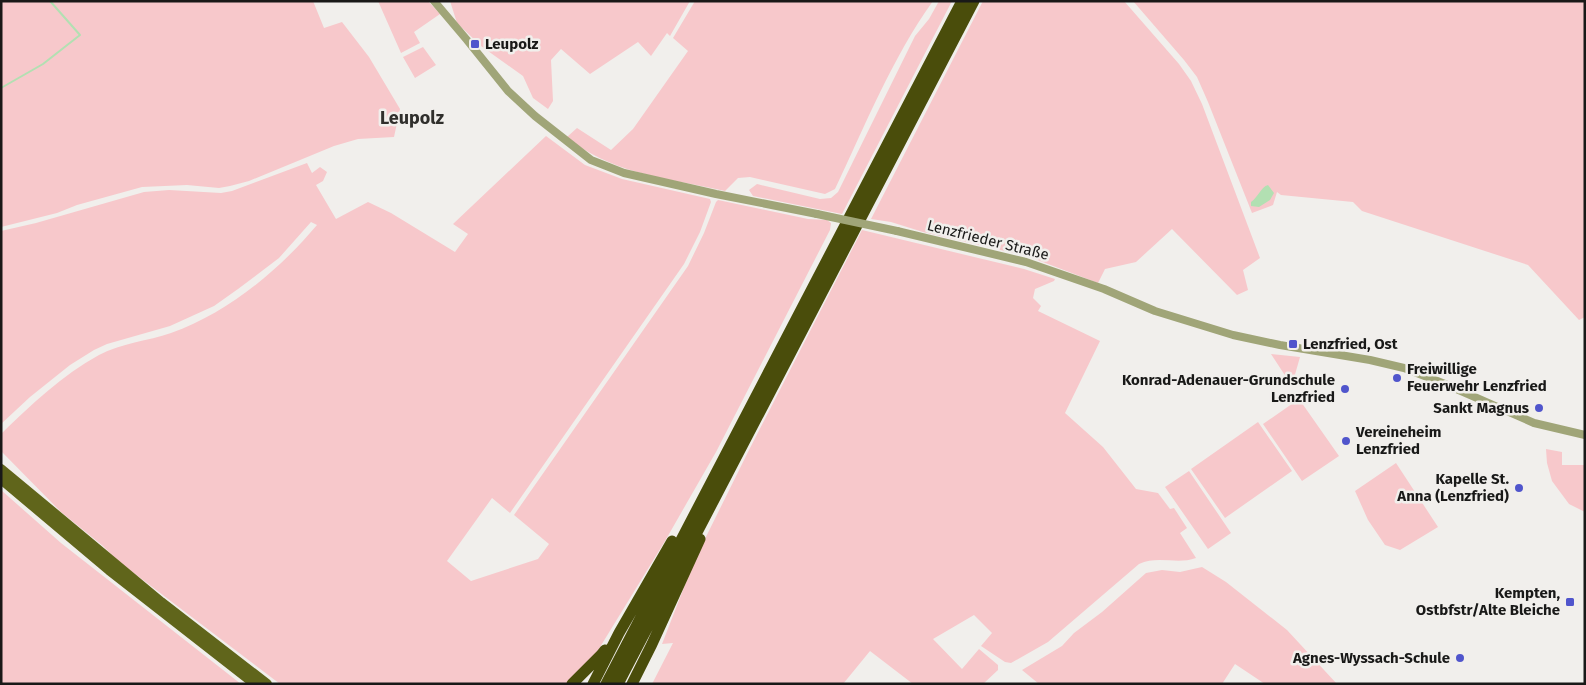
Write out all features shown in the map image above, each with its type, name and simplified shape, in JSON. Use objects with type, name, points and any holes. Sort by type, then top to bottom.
[{"type":"highway","points":[[606,684],[962,1]]},
{"type":"highway","points":[[618,684],[974,1]]},
{"type":"highway","points":[[593,684],[619,633],[684,521],[701,502]]},
{"type":"highway","points":[[632,684],[694,554],[704,530],[705,516]]},
{"type":"highway","points":[[572,684],[601,655],[611,640],[619,633]]},
{"type":"highway","points":[[641,684],[645,668],[652,653],[652,644]]},
{"type":"main road","points":[[1,469],[161,602],[267,684]]},
{"type":"main road","points":[[1,479],[109,570],[255,684]]},
{"type":"street","name":"Lenzfrieder Straße","points":[[434,1],[508,91],[535,116],[591,160],[624,173],[897,231],[1026,262],[1104,289],[1155,311],[1232,335],[1404,368],[1534,423],[1585,435]]},
{"type":"shaded area","points":[[1,1],[313,1],[324,28],[342,22],[369,57],[400,109],[394,137],[358,139],[334,146],[249,181],[230,186],[219,188],[187,185],[142,187],[77,205],[57,213],[1,227]]},
{"type":"shaded area","points":[[378,1],[428,1],[440,14],[414,32],[420,43],[401,53]]},
{"type":"shaded area","points":[[450,1],[690,1],[670,36],[667,33],[651,56],[638,42],[590,74],[561,49],[551,60],[553,101],[548,109],[533,98],[523,76],[481,46],[457,23]]},
{"type":"shaded area","points":[[695,1],[933,1],[892,69],[835,189],[825,194],[750,177],[738,178],[725,191],[657,177],[618,166],[600,158],[583,149],[567,137],[577,128],[611,150],[633,129],[688,51],[673,38]]},
{"type":"shaded area","points":[[939,1],[952,1],[842,214],[753,196],[749,190],[757,184],[820,199],[831,198],[838,192],[915,36],[929,19]]},
{"type":"shaded area","points":[[983,1],[1124,1],[1179,64],[1191,81],[1202,104],[1260,258],[1243,270],[1248,290],[1237,295],[1172,229],[1136,262],[1105,269],[1098,283],[1027,256],[923,232],[891,222],[871,219]]},
{"type":"shaded area","points":[[1133,1],[1585,1],[1585,317],[1579,320],[1528,265],[1362,211],[1353,202],[1281,195],[1277,192],[1273,205],[1252,213],[1197,77]]},
{"type":"shaded area","points":[[423,47],[436,65],[415,78],[403,57]]},
{"type":"shaded area","points":[[546,136],[585,165],[622,179],[710,199],[711,202],[700,232],[684,264],[510,513],[492,498],[447,561],[471,581],[538,559],[549,544],[514,515],[688,266],[718,200],[808,219],[827,220],[831,223],[830,230],[716,452],[665,541],[597,652],[576,676],[566,684],[280,684],[118,561],[103,546],[61,512],[1,451],[1,434],[35,402],[72,372],[107,351],[171,333],[213,314],[269,274],[317,225],[311,222],[279,258],[214,306],[170,326],[107,344],[94,350],[70,365],[30,397],[1,424],[1,231],[144,192],[169,190],[221,193],[232,191],[307,163],[312,173],[320,167],[327,172],[323,181],[316,185],[336,219],[368,202],[391,213],[455,252],[468,234],[453,224]]},
{"type":"shaded area","points":[[1268,185],[1274,193],[1270,200],[1259,207],[1251,206],[1251,202]]},
{"type":"shaded area","points":[[862,230],[1024,269],[1055,279],[1035,289],[1033,298],[1041,306],[1038,311],[1100,341],[1065,413],[1103,447],[1136,489],[1158,493],[1170,509],[1174,508],[1187,528],[1180,533],[1196,558],[1182,561],[1153,560],[1139,564],[1048,642],[1011,663],[1005,662],[981,646],[992,633],[974,615],[933,639],[962,669],[979,649],[998,665],[998,670],[983,684],[913,684],[870,651],[843,684],[652,684],[673,643],[662,644],[695,559]]},
{"type":"shaded area","points":[[1271,354],[1300,357],[1294,378],[1288,380]]},
{"type":"shaded area","points":[[1299,399],[1339,456],[1302,481],[1263,424]]},
{"type":"shaded area","points":[[1258,422],[1292,471],[1225,518],[1191,469]]},
{"type":"shaded area","points":[[1546,449],[1562,452],[1562,465],[1585,465],[1585,512],[1569,504],[1552,481],[1547,463]]},
{"type":"shaded area","points":[[1396,463],[1438,527],[1400,550],[1385,545],[1368,520],[1355,491]]},
{"type":"shaded area","points":[[1189,471],[1231,533],[1208,549],[1165,487]]},
{"type":"shaded area","points":[[1,490],[61,543],[241,684],[1,684]]},
{"type":"shaded area","points":[[1202,567],[1226,582],[1287,630],[1337,684],[1265,684],[1235,664],[1222,684],[1039,684],[1022,670],[1062,646],[1074,633],[1102,612],[1146,573],[1162,570],[1180,572]]},
{"type":"waterway","points":[[1,88],[43,64],[80,35],[50,1]]},
{"type":"place","name":"Leupolz","points":[[475,44]]},
{"type":"place","name":"Lenzfried, Ost","points":[[1293,344]]},
{"type":"place","name":"Freiwillige Feuerwehr Lenzfried","points":[[1397,378]]},
{"type":"place","name":"Konrad-Adenauer-Grundschule Lenzfried","points":[[1345,389]]},
{"type":"place","name":"Sankt Magnus","points":[[1539,408]]},
{"type":"place","name":"Vereineheim Lenzfried","points":[[1346,441]]},
{"type":"place","name":"Kapelle St. Anna (Lenzfried)","points":[[1519,488]]},
{"type":"place","name":"Kempten, Ostbfstr/Alte Bleiche","points":[[1570,602]]},
{"type":"place","name":"Agnes-Wyssach-Schule","points":[[1460,658]]},
{"type":"district","name":"Leupolz","points":[[412,118]]}]
